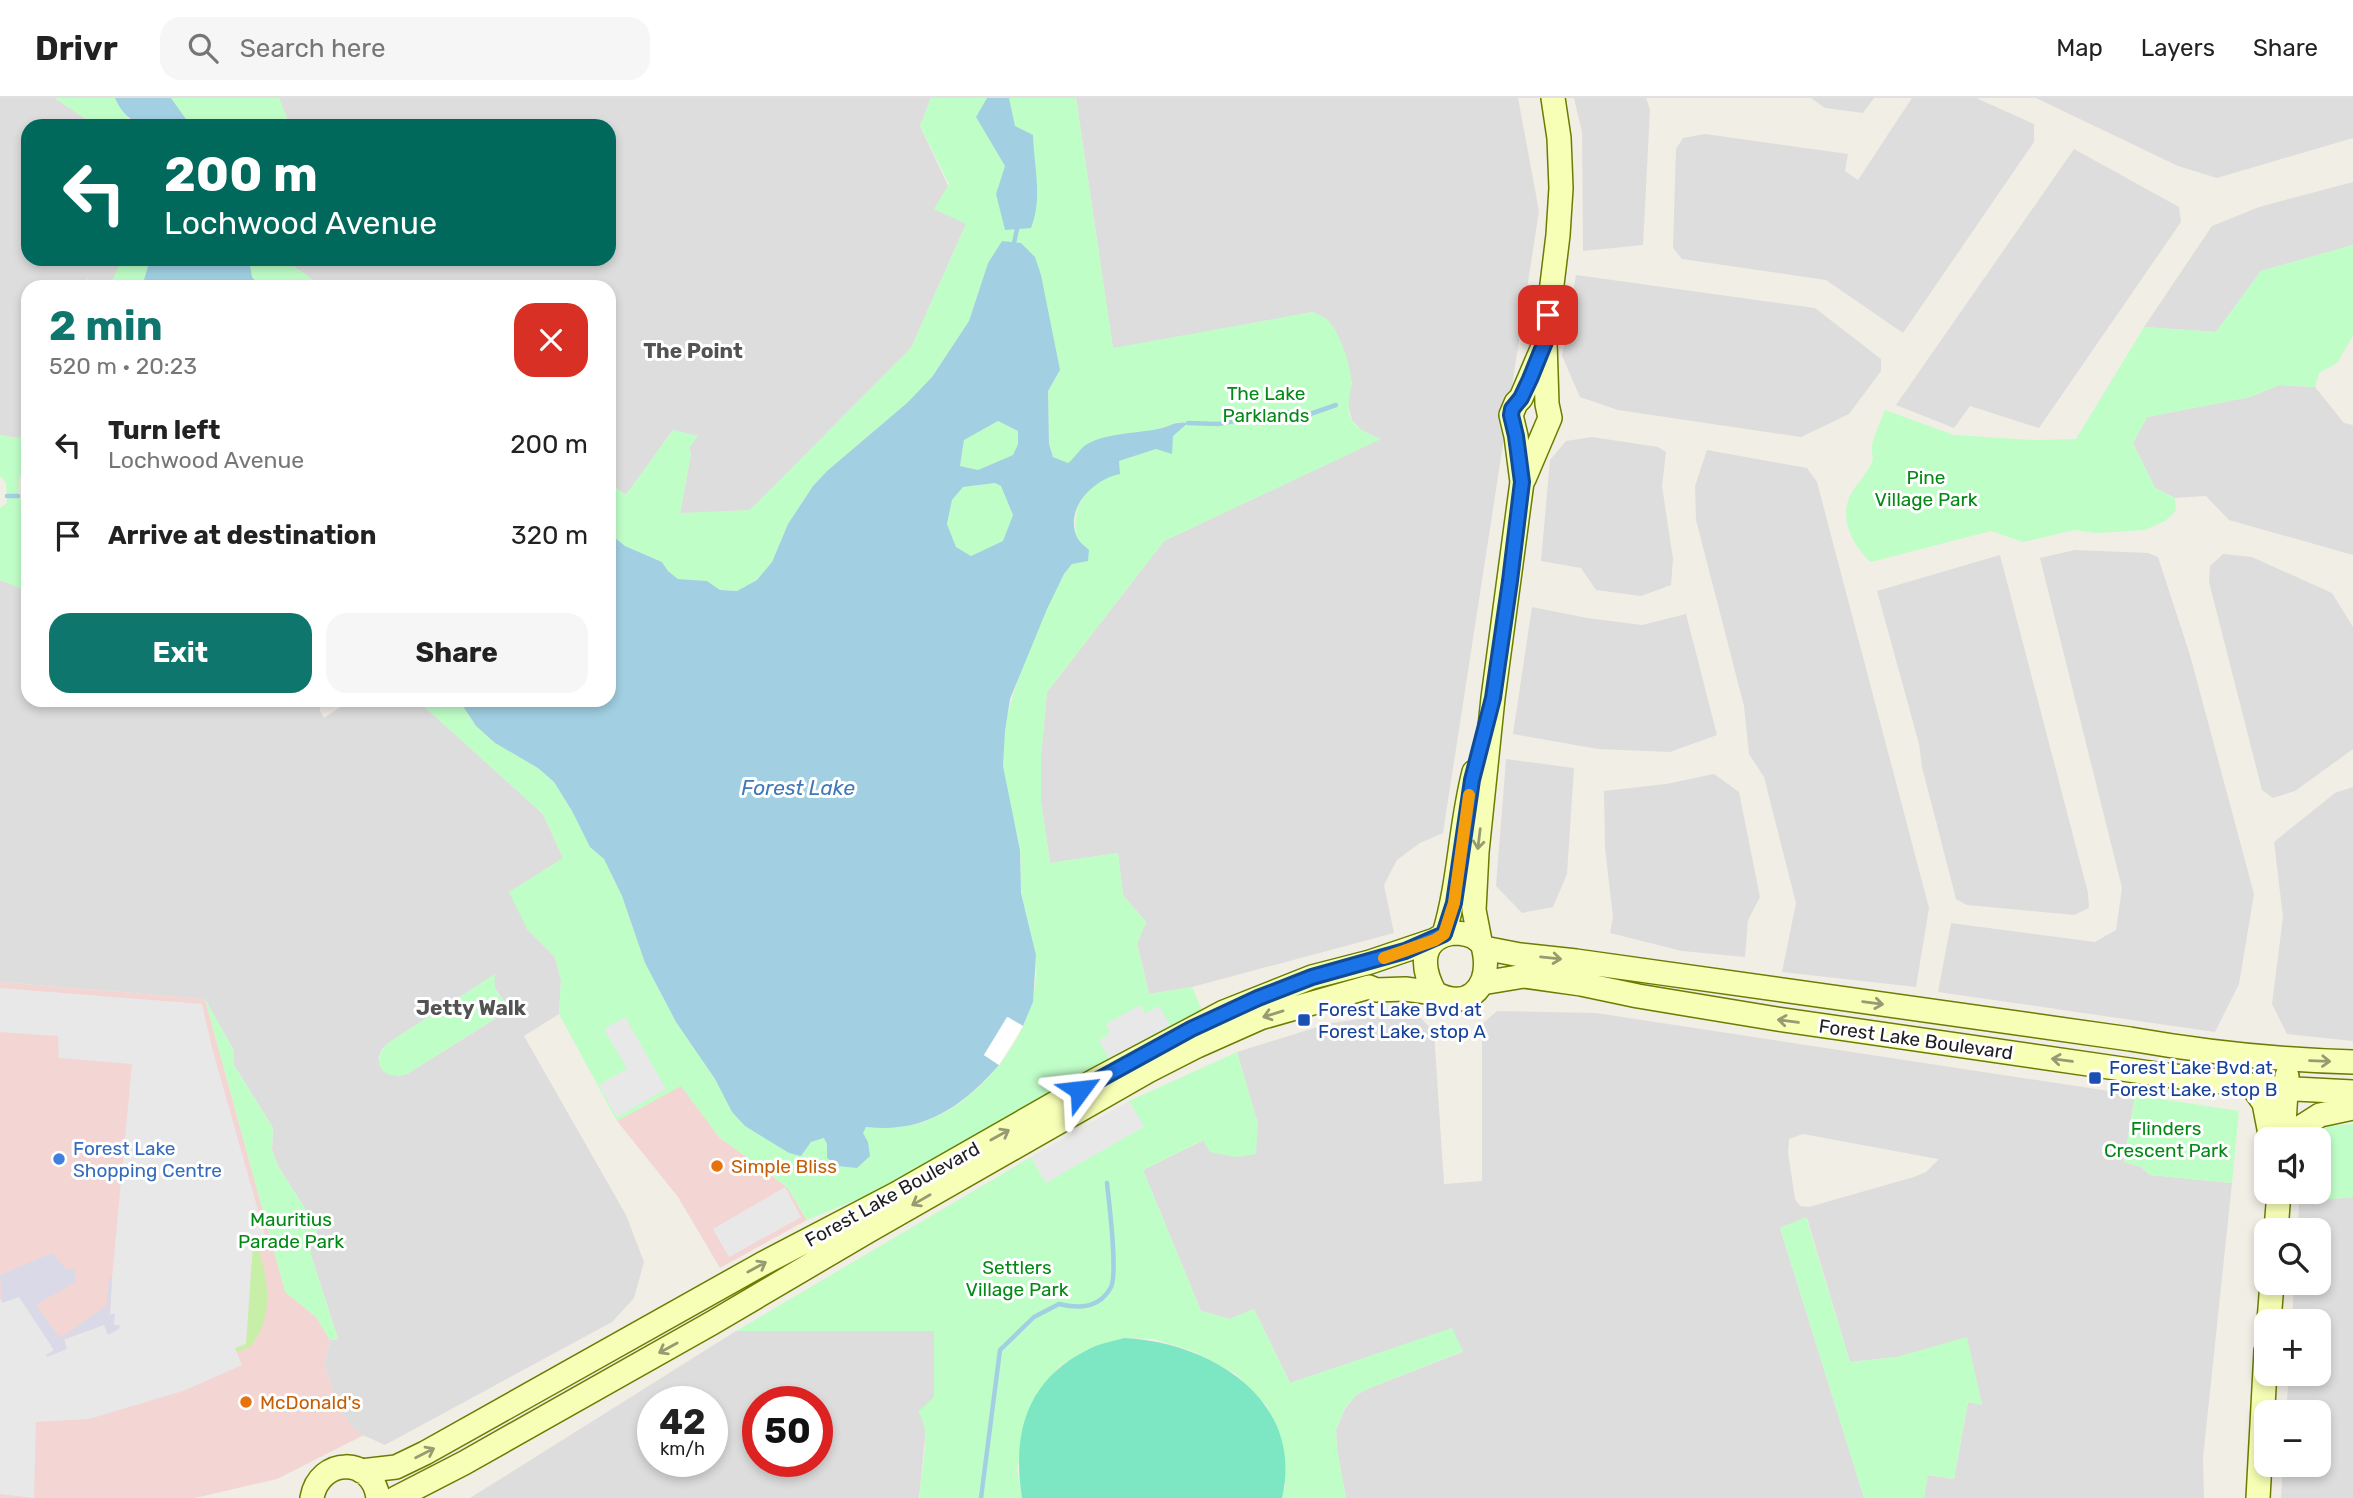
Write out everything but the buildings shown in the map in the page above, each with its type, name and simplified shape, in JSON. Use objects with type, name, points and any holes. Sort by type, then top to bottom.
[{"type":"main road","points":[[1493,698],[1472,780],[1454,903],[1439,937],[1429,948],[1425,968],[1426,978],[1435,993],[1454,999],[1472,996],[1486,974],[1474,910],[1493,698],[1522,482],[1550,418],[1546,404],[1545,342],[1561,188],[1559,138],[1553,98]]},
{"type":"main road","points":[[1522,482],[1511,415],[1545,342]]},
{"type":"main road","points":[[1521,398],[1535,396],[1546,404]]},
{"type":"main road","points":[[1515,427],[1528,435],[1543,431]]},
{"type":"main road","points":[[1439,937],[1462,933],[1482,944]]},
{"type":"main road","name":"Forest Lake Boulevard","points":[[396,1498],[476,1456],[895,1194],[1094,1081],[1224,1012],[1312,977],[1370,962],[1439,937]]},
{"type":"main road","name":"Forest Lake Boulevard","points":[[1482,944],[1520,955],[2130,1039],[2201,1052],[2288,1060],[2353,1062]]},
{"type":"main road","name":"Forest Lake Boulevard","points":[[1482,983],[1524,976],[1789,1021],[2157,1074],[2287,1089],[2353,1092]]},
{"type":"main road","name":"Forest Lake Boulevard","points":[[309,1495],[317,1482],[330,1470],[347,1467],[361,1471],[396,1467],[714,1307],[961,1177],[1148,1071],[1209,1040],[1260,1018],[1369,987],[1376,990],[1405,989],[1435,993]]},
{"type":"main road","points":[[2281,1127],[2287,1089],[2288,1060]]},
{"type":"main road","points":[[2251,1085],[2264,1102],[2274,1127]]},
{"type":"main road","points":[[2301,1127],[2320,1115],[2353,1108]]},
{"type":"main road","points":[[2258,1498],[2264,1386]]},
{"type":"main road","points":[[361,1471],[375,1485],[378,1498]]},
{"type":"shaded area","points":[[0,98],[55,98],[86,119],[21,119],[21,266],[120,266],[113,280],[21,280],[21,437],[0,435]]},
{"type":"shaded area","points":[[279,98],[931,98],[920,126],[966,224],[911,348],[750,510],[680,514],[691,453],[689,448],[697,436],[673,430],[626,495],[616,488],[616,280],[313,280],[293,266],[616,266],[616,119],[287,119]]},
{"type":"shaded area","points":[[1076,98],[1518,98],[1539,211],[1443,833],[1420,843],[1397,860],[1384,885],[1394,933],[1192,987],[1149,994],[1137,943],[1146,922],[1123,895],[1118,853],[1050,863],[1041,802],[1041,755],[1047,692],[1164,541],[1380,439],[1361,430],[1352,420],[1347,401],[1352,383],[1313,312],[1113,349]]},
{"type":"shaded area","points":[[1574,98],[1646,98],[1650,110],[1643,245],[1583,251],[1582,132]]},
{"type":"shaded area","points":[[1811,98],[1874,98],[1863,113],[1825,108]]},
{"type":"shaded area","points":[[1912,98],[1976,98],[2034,124],[2034,142],[1903,333],[1826,280],[1682,259],[1673,248],[1676,149],[1683,138],[1705,134],[1848,154],[1845,171],[1858,180]]},
{"type":"shaded area","points":[[2036,98],[2353,98],[2353,138],[2217,178],[2178,166]]},
{"type":"shaded area","points":[[2074,149],[2179,207],[2181,222],[2039,428],[1970,406],[1954,428],[1896,405]]},
{"type":"shaded area","points":[[2353,182],[2353,245],[2261,271],[2216,332],[2144,327],[2212,226],[2259,207]]},
{"type":"shaded area","points":[[1576,275],[1815,308],[1881,359],[1881,371],[1849,414],[1801,437],[1618,410],[1580,397],[1562,356]]},
{"type":"shaded area","points":[[2279,385],[2315,387],[2344,423],[2353,425],[2353,555],[2229,520],[2206,496],[2175,498],[2155,488],[2133,443],[2147,417],[2250,397]]},
{"type":"shaded area","points":[[1592,437],[1658,447],[1666,452],[1662,486],[1673,559],[1671,585],[1641,596],[1596,590],[1581,568],[1541,561],[1550,460],[1566,441]]},
{"type":"shaded area","points":[[1707,450],[1807,468],[1817,482],[1929,908],[1916,987],[1782,972],[1796,903],[1764,777],[1749,754],[1744,706],[1696,520],[1695,486]]},
{"type":"shaded area","points":[[2075,550],[2148,553],[2158,557],[2190,655],[2254,894],[2239,984],[2215,1032],[1938,992],[1951,923],[2095,942],[2116,930],[2122,888],[2040,558]]},
{"type":"shaded area","points":[[2223,554],[2252,557],[2332,593],[2353,627],[2353,749],[2295,791],[2273,798],[2262,790],[2209,582],[2210,566]]},
{"type":"shaded area","points":[[2000,555],[2088,893],[2089,908],[2074,915],[1967,905],[1956,899],[1922,767],[1919,744],[1877,591]]},
{"type":"shaded area","points":[[0,580],[21,588],[21,707],[320,707],[324,718],[340,707],[425,707],[543,814],[563,858],[527,929],[555,957],[561,980],[559,1014],[524,1036],[626,1215],[644,1262],[634,1298],[612,1322],[385,1445],[356,1432],[337,1405],[324,1363],[330,1340],[338,1339],[311,1255],[311,1245],[318,1229],[278,1166],[272,1150],[273,1128],[234,1065],[234,1051],[205,999],[0,982]],"holes":[[[494,975],[494,987],[503,1000],[514,1007],[407,1074],[398,1076],[378,1059],[388,1043]]]},
{"type":"shaded area","points":[[1532,607],[1642,625],[1686,614],[1717,735],[1670,752],[1598,749],[1513,734]]},
{"type":"shaded area","points":[[1506,759],[1574,768],[1567,874],[1553,907],[1522,913],[1496,886]]},
{"type":"shaded area","points":[[1714,774],[1739,792],[1760,897],[1748,920],[1745,957],[1682,951],[1610,933],[1613,917],[1605,848],[1604,791],[1666,784]]},
{"type":"shaded area","points":[[2353,787],[2353,1041],[2287,1034],[2272,1004],[2283,917],[2274,842],[2335,793]]},
{"type":"shaded area","points":[[0,982],[205,999],[285,1291],[316,1317],[330,1340],[324,1363],[337,1405],[356,1431],[364,1435],[277,1479],[195,1498],[0,1498]]},
{"type":"shaded area","points":[[0,988],[202,1004],[265,1235],[253,1245],[246,1344],[235,1348],[242,1365],[183,1391],[89,1419],[36,1422],[34,1498],[0,1494],[0,1298],[2,1302],[19,1296],[54,1350],[67,1349],[64,1340],[104,1325],[114,1325],[110,1314],[112,1278],[132,1064],[59,1058],[58,1036],[0,1032]]},
{"type":"shaded area","points":[[1140,1005],[1145,1013],[1159,1006],[1170,1025],[1109,1059],[1099,1040],[1110,1034],[1106,1024]]},
{"type":"shaded area","points":[[1497,1011],[1596,1013],[2135,1095],[2124,1162],[2141,1167],[2150,1175],[2232,1183],[2203,1458],[2204,1498],[1924,1498],[1927,1475],[1954,1479],[1968,1402],[1982,1404],[1966,1338],[1897,1357],[1850,1362],[1807,1218],[1780,1228],[1864,1498],[1346,1498],[1336,1430],[1345,1409],[1356,1395],[1372,1387],[1462,1352],[1452,1329],[1290,1383],[1254,1309],[1230,1319],[1201,1311],[1143,1170],[1204,1140],[1258,1124],[1237,1052],[1330,1023],[1415,1012],[1434,1032],[1444,1184],[1482,1181],[1482,1024]],"holes":[[[1803,1134],[1938,1159],[1926,1172],[1914,1177],[1809,1207],[1800,1206],[1795,1199],[1788,1152],[1789,1139]]]},
{"type":"shaded area","points":[[625,1017],[666,1089],[617,1117],[599,1085],[627,1069],[604,1029]]},
{"type":"shaded area","points":[[681,1085],[719,1137],[787,1187],[807,1220],[720,1268],[678,1197],[617,1121]]},
{"type":"shaded area","points":[[1129,1101],[1144,1126],[1046,1183],[1031,1157]]},
{"type":"shaded area","points":[[785,1187],[801,1217],[729,1257],[713,1229]]},
{"type":"shaded area","points":[[2353,1197],[2353,1498],[2281,1498],[2282,1477],[2331,1477],[2331,1400],[2287,1400],[2288,1386],[2331,1386],[2331,1309],[2293,1309],[2293,1295],[2331,1295],[2331,1218],[2298,1218],[2299,1204],[2331,1204],[2331,1199]]},
{"type":"shaded area","points":[[52,1253],[66,1269],[75,1270],[75,1282],[36,1305],[60,1338],[107,1305],[109,1277],[112,1278],[110,1314],[115,1314],[114,1325],[120,1325],[119,1329],[108,1335],[104,1325],[64,1339],[67,1349],[47,1357],[46,1355],[54,1350],[19,1297],[2,1303],[0,1275]]},
{"type":"shaded area","points":[[736,1331],[935,1331],[935,1397],[923,1418],[926,1429],[919,1498],[470,1498],[637,1393],[637,1477],[728,1477],[728,1386],[648,1386]]},
{"type":"green space","points":[[55,98],[115,98],[128,119],[86,119]]},
{"type":"green space","points":[[171,98],[279,98],[287,119],[186,119]]},
{"type":"green space","name":"The Lake Parklands","points":[[931,98],[1076,98],[1113,348],[1313,312],[1332,324],[1344,350],[1350,369],[1349,408],[1353,422],[1362,430],[1381,439],[1164,541],[1047,692],[1041,755],[1041,802],[1050,863],[1118,853],[1123,895],[1146,922],[1137,944],[1149,994],[1192,987],[1202,1010],[875,1192],[807,1220],[787,1187],[719,1137],[681,1086],[617,1121],[559,1014],[561,980],[555,957],[527,929],[509,892],[563,858],[543,814],[425,707],[464,707],[476,726],[495,743],[538,768],[554,782],[590,846],[604,859],[622,896],[645,963],[676,1022],[715,1079],[732,1112],[745,1126],[801,1156],[811,1142],[825,1138],[827,1144],[868,1142],[863,1133],[866,1127],[910,1126],[936,1117],[961,1102],[987,1079],[1000,1064],[1021,1030],[1034,992],[1036,973],[1034,946],[1021,890],[1020,849],[1003,766],[1004,732],[1012,698],[1053,594],[1068,569],[1088,550],[1077,538],[1075,524],[1078,506],[1090,488],[1105,477],[1119,461],[1156,449],[1187,424],[1179,422],[1079,454],[1068,464],[1053,457],[1049,444],[1048,391],[1060,370],[1002,241],[988,263],[969,321],[932,377],[907,403],[813,486],[788,524],[772,562],[757,580],[738,591],[720,590],[707,581],[678,579],[662,562],[625,546],[616,539],[616,488],[626,495],[673,430],[698,436],[689,448],[691,453],[680,513],[750,510],[911,348],[966,224],[934,209],[949,184],[920,126]],"holes":[[[627,1069],[617,1117],[599,1085]]]},
{"type":"green space","name":"Pine Village Park","points":[[2353,245],[2353,336],[2337,363],[2319,373],[2315,387],[2279,385],[2250,397],[2147,417],[2133,443],[2155,488],[2175,498],[2176,511],[2165,521],[2145,530],[2097,533],[2074,530],[2023,542],[1991,531],[1871,562],[1853,540],[1847,522],[1847,503],[1872,462],[1873,441],[1885,410],[1954,435],[2035,440],[2076,439],[2144,327],[2216,332],[2261,271]]},
{"type":"green space","points":[[119,266],[148,266],[144,280],[112,280]]},
{"type":"green space","points":[[250,266],[293,266],[313,280],[255,280]]},
{"type":"green space","points":[[998,421],[1018,431],[1018,444],[1013,455],[978,470],[960,466],[964,440]]},
{"type":"green space","points":[[0,435],[21,437],[18,496],[21,500],[21,588],[0,580],[0,508],[7,503],[6,483],[0,476]]},
{"type":"green space","points":[[995,483],[1001,486],[1013,515],[1004,541],[971,556],[956,547],[947,524],[952,500],[963,487]]},
{"type":"green space","points":[[495,974],[498,994],[515,1006],[407,1074],[391,1075],[381,1068],[379,1057],[388,1043]]},
{"type":"green space","name":"Mauritius Parade Park","points":[[205,999],[234,1051],[234,1065],[273,1128],[272,1150],[278,1166],[318,1229],[311,1245],[311,1255],[338,1339],[330,1340],[316,1317],[285,1292]]},
{"type":"green space","name":"Settlers Village Park","points":[[1237,1052],[1258,1124],[1256,1154],[1235,1157],[1210,1152],[1203,1140],[1143,1170],[1201,1311],[1230,1319],[1254,1309],[1290,1383],[1452,1328],[1463,1351],[1372,1387],[1356,1395],[1345,1408],[1336,1430],[1346,1498],[1282,1498],[1285,1486],[1268,1407],[1236,1374],[1195,1352],[1154,1339],[1124,1338],[1091,1348],[1061,1365],[1037,1392],[1017,1468],[1022,1498],[920,1498],[925,1430],[918,1412],[934,1397],[934,1331],[736,1331],[1031,1157],[1046,1182],[1143,1127],[1129,1101]]},
{"type":"green space","name":"Flinders Crescent Park","points":[[2135,1095],[2239,1111],[2232,1183],[2150,1175],[2141,1167],[2124,1162]]},
{"type":"green space","points":[[2353,1124],[2353,1197],[2331,1199],[2329,1126]]},
{"type":"green space","points":[[1806,1217],[1850,1362],[1897,1357],[1967,1337],[1982,1405],[1968,1402],[1954,1479],[1928,1475],[1924,1498],[1864,1498],[1780,1228]]},
{"type":"green space","points":[[254,1233],[265,1277],[267,1306],[259,1334],[250,1347],[107,1401]]},
{"type":"green space","points":[[1124,1338],[1156,1342],[1188,1351],[1218,1364],[1244,1382],[1265,1405],[1279,1432],[1285,1463],[1282,1498],[1022,1498],[1019,1452],[1022,1430],[1037,1393],[1051,1376],[1068,1362],[1093,1347]]},
{"type":"water","points":[[115,98],[171,98],[186,119],[131,119]]},
{"type":"water","points":[[987,98],[1009,98],[1015,126],[1033,135],[1037,205],[1031,228],[1005,230],[996,194],[1005,166],[976,117]]},
{"type":"water","name":"Forest Lake","points":[[1002,241],[1021,243],[1035,257],[1041,275],[1060,370],[1048,391],[1049,444],[1053,457],[1068,463],[1084,446],[1096,440],[1188,423],[1173,436],[1172,454],[1156,449],[1119,461],[1120,474],[1100,482],[1084,496],[1078,506],[1074,526],[1078,539],[1089,550],[1088,561],[1072,564],[1064,574],[1010,699],[1003,766],[1020,850],[1021,893],[1036,955],[1033,1002],[1023,1026],[1008,1017],[984,1055],[999,1065],[971,1093],[941,1114],[924,1121],[887,1128],[866,1127],[863,1133],[868,1142],[870,1156],[857,1168],[837,1166],[827,1158],[824,1138],[811,1142],[801,1156],[789,1153],[745,1126],[732,1112],[715,1079],[676,1022],[645,963],[622,896],[604,859],[590,847],[554,782],[538,768],[495,743],[476,726],[464,707],[616,707],[616,539],[625,546],[662,562],[678,579],[707,581],[720,590],[737,591],[757,580],[772,562],[788,524],[813,486],[907,403],[932,377],[969,321],[988,263]],"holes":[[[998,421],[1018,431],[1018,444],[1013,455],[978,470],[960,466],[964,440]],[[995,483],[1001,486],[1013,515],[1003,541],[971,556],[956,547],[947,524],[952,500],[963,487]]]},
{"type":"water","points":[[148,266],[250,266],[255,280],[144,280]]},
{"type":"pier","points":[[1007,1017],[1023,1026],[999,1065],[984,1055]]},
{"type":"waterway","points":[[1014,243],[1017,229]]},
{"type":"waterway","points":[[1188,423],[1218,424],[1286,412],[1310,414],[1336,405]]},
{"type":"waterway","points":[[7,496],[18,496]]},
{"type":"waterway","points":[[981,1498],[1000,1350],[1034,1317],[1059,1304],[1081,1306],[1095,1303],[1111,1287],[1113,1253],[1107,1183]]},
{"type":"slow traffic","points":[[1384,958],[1435,940],[1444,934],[1454,903],[1469,795]]},
{"type":"place","name":"Forest Lake Bvd at Forest Lake, stop A","points":[[1304,1020]]},
{"type":"place","name":"Forest Lake Bvd at Forest Lake, stop B","points":[[2095,1078]]},
{"type":"place","name":"Forest Lake Shopping Centre","points":[[59,1159]]},
{"type":"place","name":"Simple Bliss","points":[[717,1166]]},
{"type":"place","name":"McDonald's","points":[[246,1402]]},
{"type":"district","name":"The Point","points":[[693,351]]},
{"type":"district","name":"Jetty Walk","points":[[471,1008]]},
{"type":"route","points":[[1080,1090],[1224,1012],[1312,977],[1405,951],[1444,934],[1454,903],[1465,811],[1493,698],[1510,581],[1522,482],[1512,409],[1521,398],[1545,342],[1548,315]]}]
